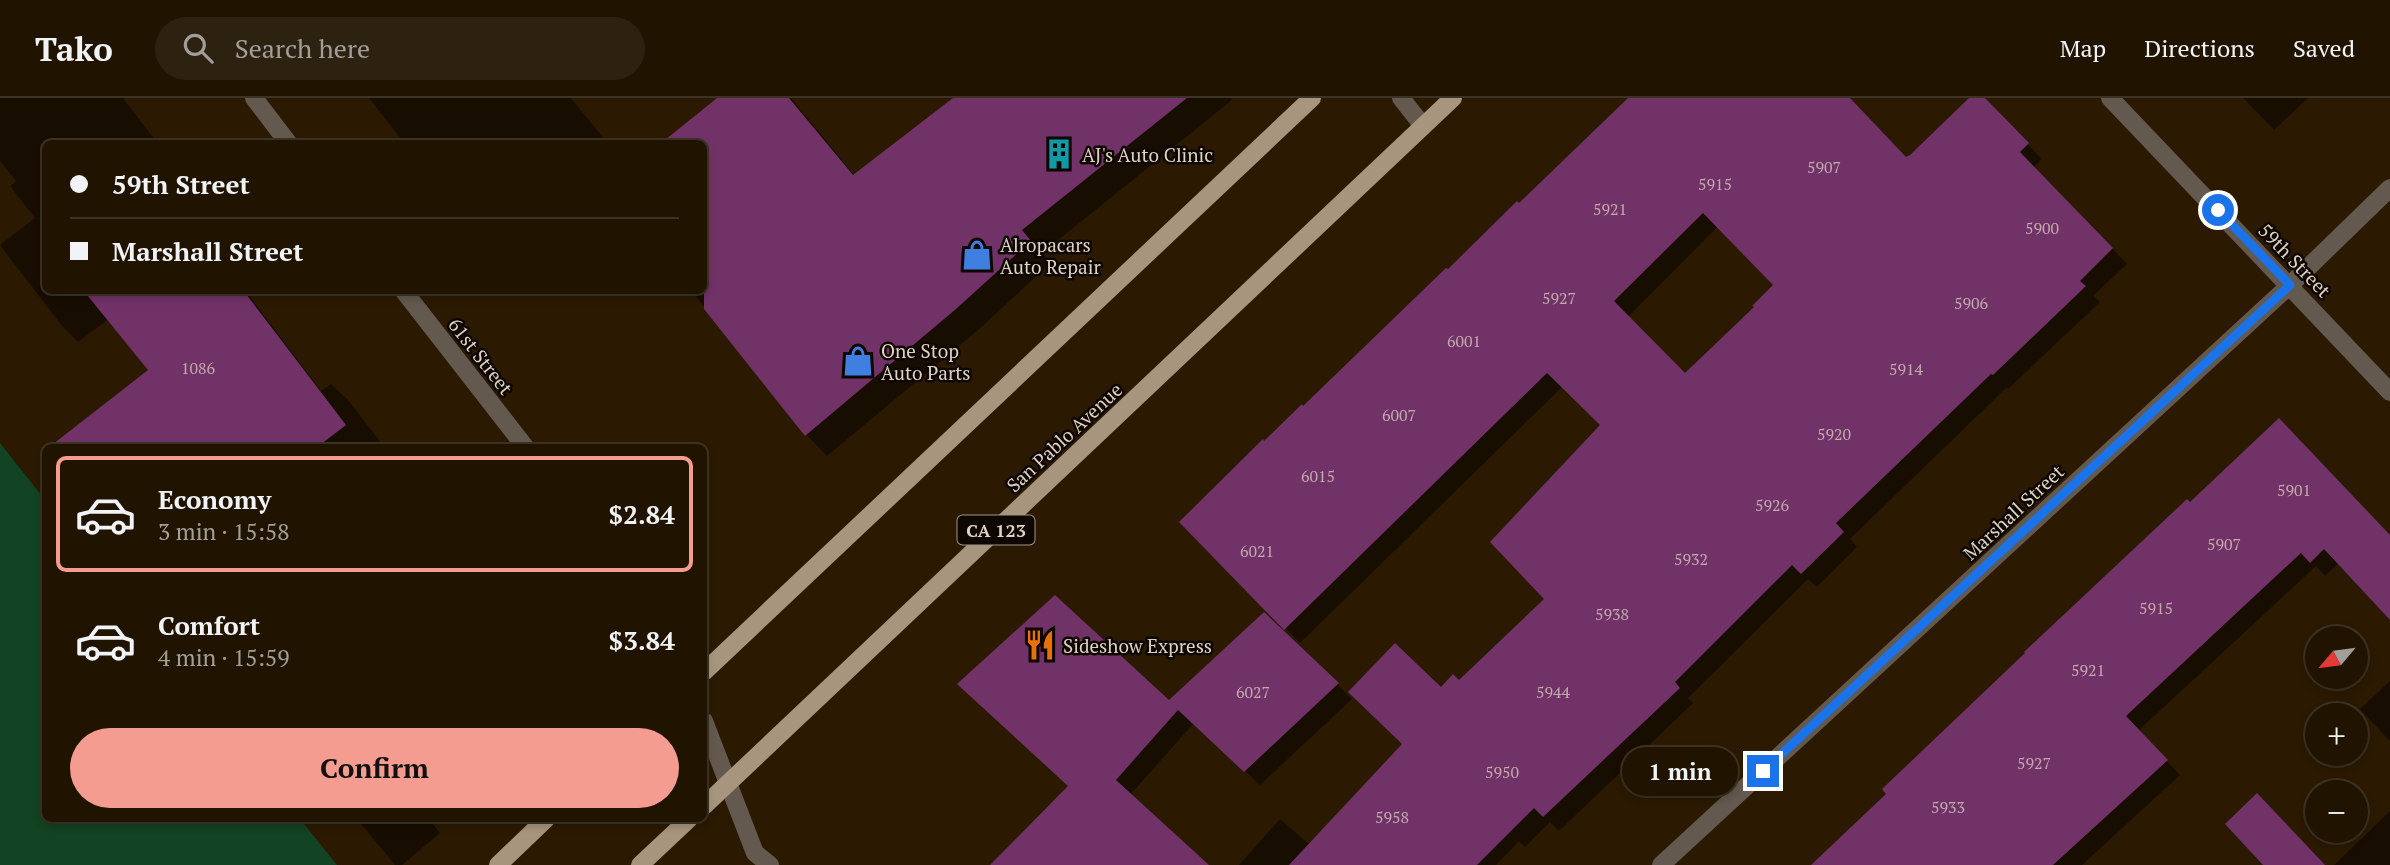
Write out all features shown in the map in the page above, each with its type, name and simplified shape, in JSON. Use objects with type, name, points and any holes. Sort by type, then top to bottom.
[{"type":"main road","points":[[707,669],[1312,98]]},
{"type":"main road","name":"San Pablo Avenue","points":[[707,803],[1453,98]]},
{"type":"main road","points":[[498,865],[544,822]]},
{"type":"main road","points":[[640,865],[686,822]]},
{"type":"street","points":[[254,98],[286,140]]},
{"type":"street","points":[[1401,98],[1423,126]]},
{"type":"street","name":"59th Street","points":[[2110,98],[2390,392]]},
{"type":"street","name":"Marshall Street","points":[[1661,865],[2290,285],[2390,188]]},
{"type":"street","name":"61st Street","points":[[406,294],[523,444]]},
{"type":"street","points":[[707,728],[755,853],[769,865]]},
{"type":"green space","points":[[0,443],[42,496],[42,822],[302,822],[337,865],[0,865]]},
{"type":"building","points":[[717,98],[789,98],[853,175],[953,98],[1187,98],[1022,230],[1031,241],[956,309],[805,436],[704,309],[704,294],[707,294],[707,140],[665,140]]},
{"type":"building","points":[[1628,98],[1850,98],[1906,157],[1969,98],[1985,98],[2029,143],[2020,152],[2113,248],[2080,281],[2086,286],[1836,523],[1844,532],[1801,574],[1792,565],[1675,682],[1680,688],[1543,817],[1534,808],[1477,865],[1289,865],[1402,744],[1348,692],[1395,643],[1441,687],[1453,674],[1459,680],[1544,599],[1490,542],[1600,425],[1547,373],[1284,630],[1179,522],[1263,439],[1264,441],[1302,404],[1303,406],[1517,201],[1519,203]],"holes":[[[1703,213],[1773,285],[1752,306],[1754,307],[1685,373],[1614,301]]]},
{"type":"building","points":[[86,294],[246,294],[346,425],[321,444],[53,444],[148,370]]},
{"type":"building","points":[[2279,418],[2390,535],[2390,620],[2324,549],[2310,563],[2301,553],[2126,716],[2168,760],[2053,865],[1811,865],[1886,794],[1882,789],[2024,652],[2187,499],[2190,502]]},
{"type":"building","points":[[1055,595],[1169,700],[1264,612],[1339,683],[1244,772],[1178,710],[1116,780],[1209,865],[990,865],[1068,786],[957,684]]},
{"type":"building","points":[[2257,793],[2325,865],[2263,865],[2225,824]]},
{"type":"place","name":"AJ's Auto Clinic","points":[[1059,154]]},
{"type":"place","name":"Alropacars Auto Repair","points":[[977,255]]},
{"type":"place","name":"One Stop Auto Parts","points":[[858,361]]},
{"type":"place","name":"Sideshow Express","points":[[1040,645]]},
{"type":"route","points":[[1763,771],[2290,285],[2218,210]]}]
